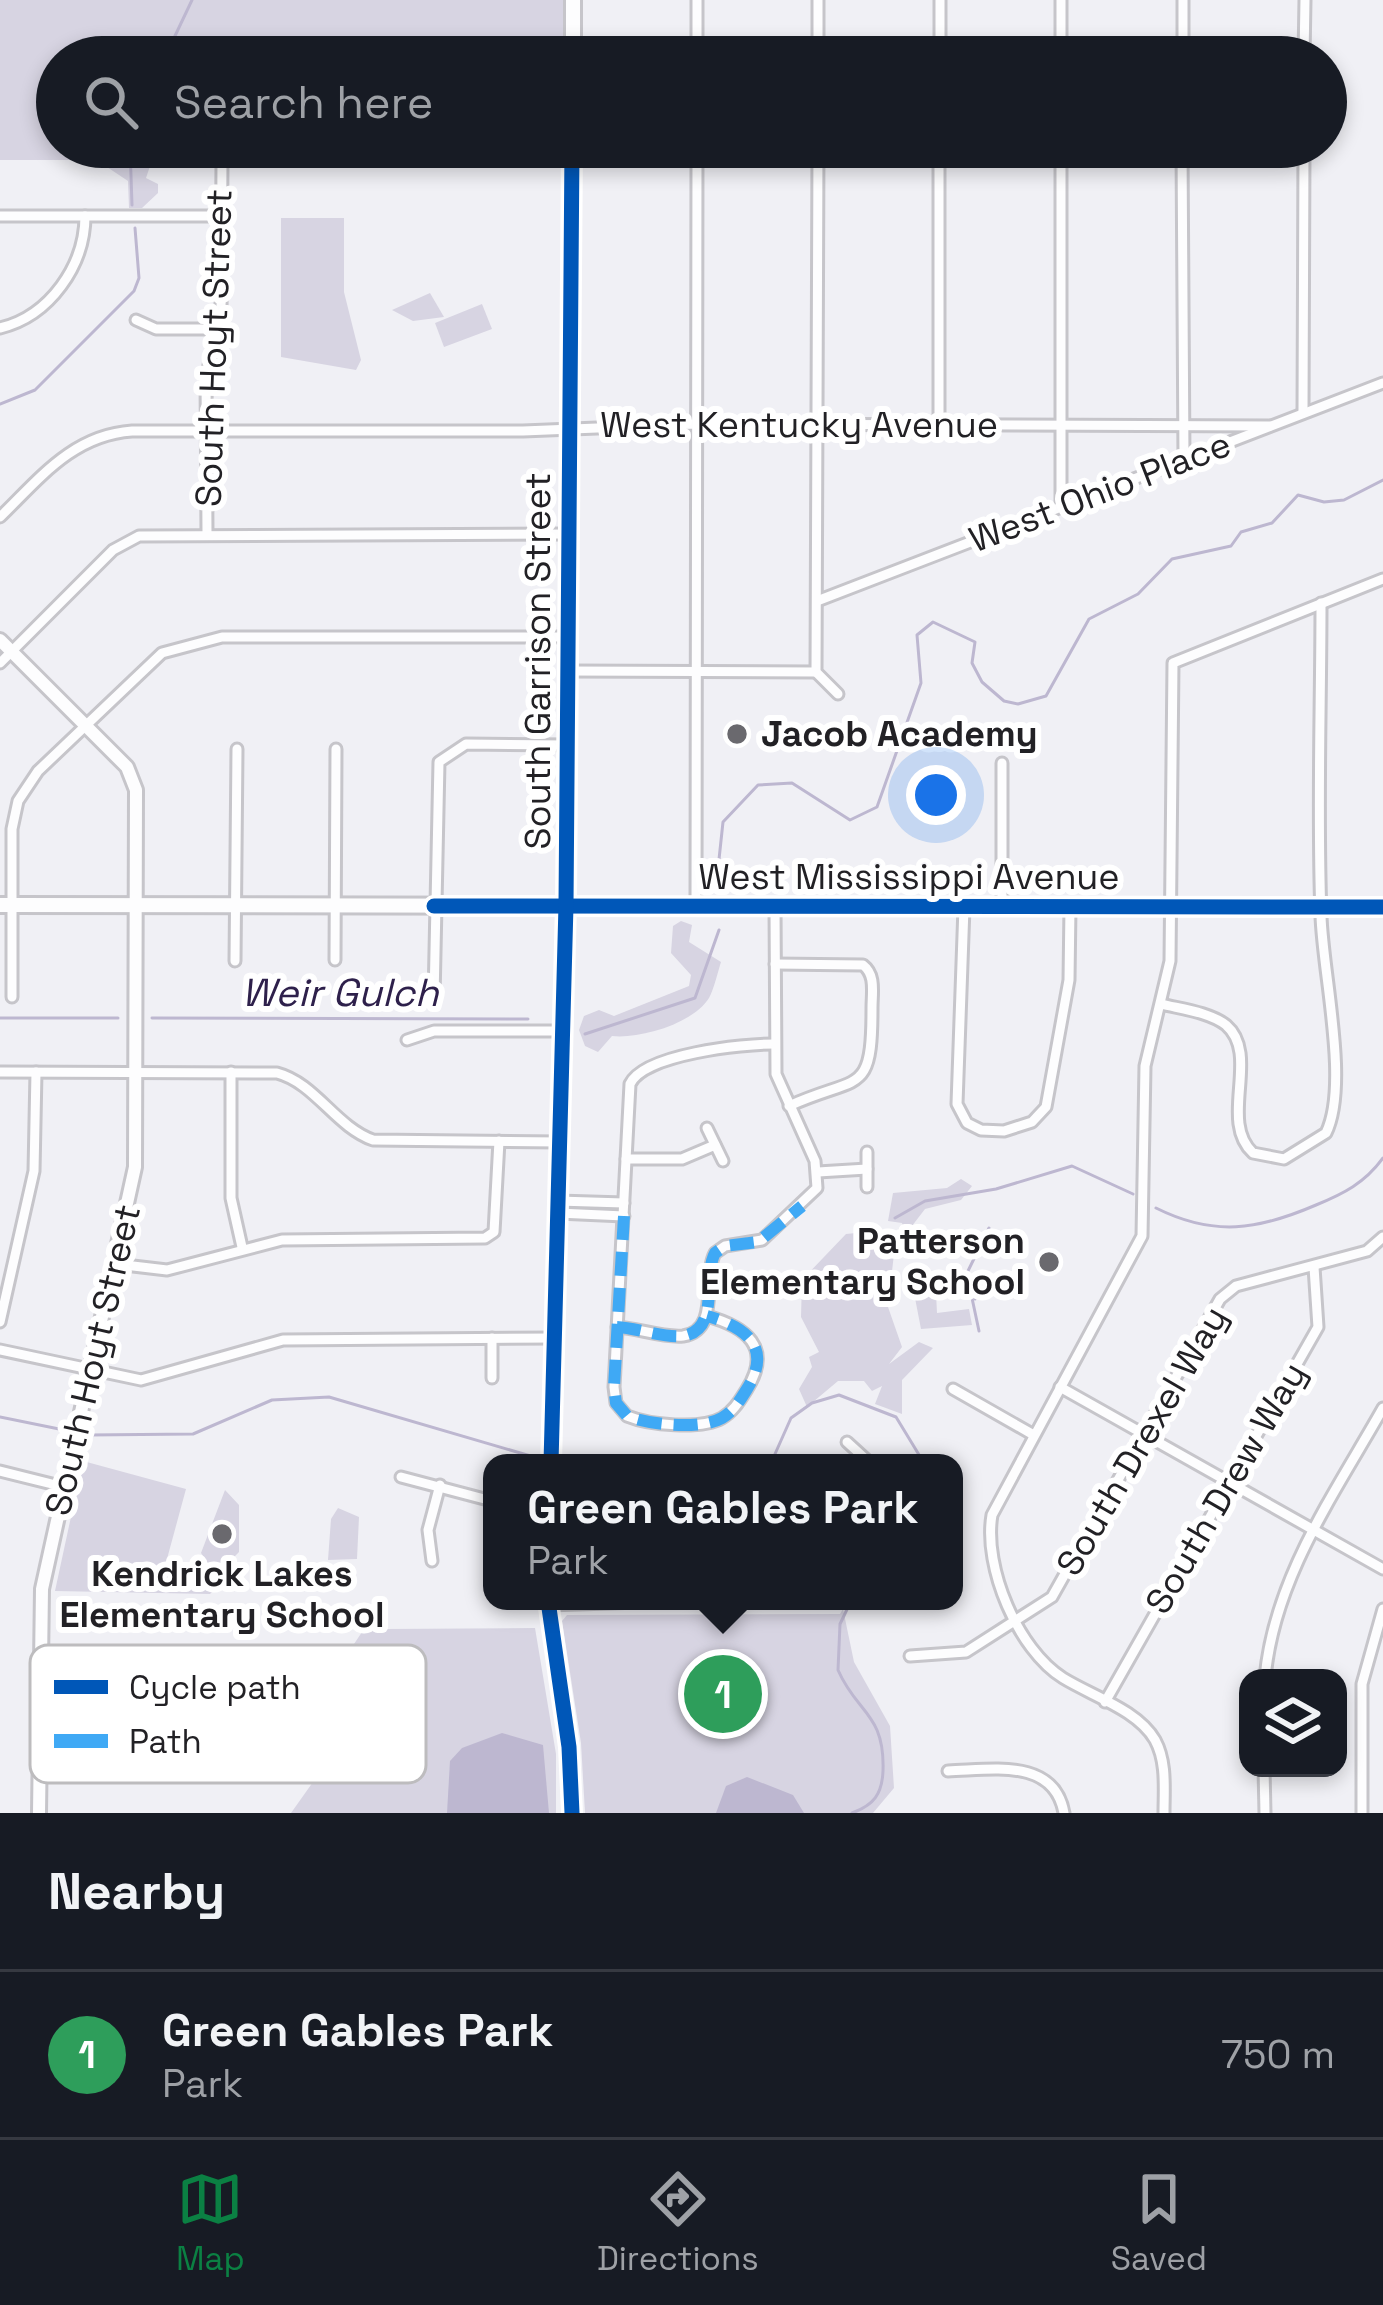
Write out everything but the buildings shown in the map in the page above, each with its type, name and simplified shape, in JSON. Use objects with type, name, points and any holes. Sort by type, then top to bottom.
[{"type":"main road","points":[[573,0],[573,36]]},
{"type":"main road","name":"South Garrison Street","points":[[551,1454],[566,905],[572,168]]},
{"type":"main road","name":"West Mississippi Avenue","points":[[6,905],[1383,907]]},
{"type":"main road","points":[[549,1610],[569,1747],[572,1813]]},
{"type":"street","points":[[697,0],[697,36]]},
{"type":"street","points":[[818,0],[818,36]]},
{"type":"street","points":[[940,0],[940,36]]},
{"type":"street","points":[[1061,0],[1061,36]]},
{"type":"street","points":[[1183,0],[1183,36]]},
{"type":"street","points":[[1304,0],[1304,36]]},
{"type":"street","name":"South Hoyt Street","points":[[207,533],[207,366],[219,329],[222,168]]},
{"type":"street","points":[[695,907],[697,168]]},
{"type":"street","points":[[816,672],[818,168]]},
{"type":"street","points":[[939,168],[939,425]]},
{"type":"street","points":[[1060,507],[1061,168]]},
{"type":"street","points":[[1183,168],[1184,459]]},
{"type":"street","points":[[1303,413],[1304,168]]},
{"type":"street","points":[[0,216],[222,216]]},
{"type":"street","points":[[0,328],[29,315],[70,276],[83,252],[85,217]]},
{"type":"street","points":[[136,320],[156,329],[219,329]]},
{"type":"street","name":"West Ohio Place","points":[[817,601],[1383,382]]},
{"type":"street","name":"West Kentucky Avenue","points":[[0,518],[58,459],[87,441],[132,431],[523,431],[570,425],[696,424],[1270,426]]},
{"type":"street","points":[[0,663],[122,543],[149,534],[569,534]]},
{"type":"street","points":[[1164,1813],[1156,1743],[1140,1723],[1052,1671],[1018,1621],[994,1572],[989,1534],[999,1495],[1141,1240],[1145,1066],[1170,961],[1173,663],[1383,579]]},
{"type":"street","points":[[1161,1004],[1211,1018],[1230,1030],[1238,1050],[1241,1139],[1263,1158],[1292,1156],[1323,1137],[1331,1120],[1332,1004],[1321,908],[1321,603]]},
{"type":"street","points":[[12,997],[6,905],[18,801],[31,778],[155,657],[202,639],[568,637]]},
{"type":"street","name":"South Hoyt Street","points":[[0,640],[134,778],[135,1167],[40,1599],[40,1645]]},
{"type":"street","points":[[568,671],[816,672],[838,694]]},
{"type":"street","points":[[434,999],[434,787],[441,758],[466,744],[567,745]]},
{"type":"street","points":[[236,961],[237,748]]},
{"type":"street","points":[[335,961],[336,749]]},
{"type":"street","points":[[1002,763],[1002,907]]},
{"type":"street","points":[[616,1327],[682,1336],[699,1328],[707,1316],[715,1253],[767,1236],[811,1198],[818,1172],[777,1080],[775,907]]},
{"type":"street","points":[[964,907],[957,1104],[968,1123],[994,1132],[1031,1122],[1048,1103],[1052,1048],[1069,980],[1070,907]]},
{"type":"street","points":[[775,964],[863,965],[872,976],[872,1052],[866,1071],[851,1084],[788,1106]]},
{"type":"street","points":[[407,1040],[434,1031],[563,1031]]},
{"type":"street","points":[[707,1316],[743,1329],[758,1354],[756,1373],[736,1405],[710,1423],[643,1421],[621,1411],[614,1393],[629,1091],[637,1073],[724,1048],[774,1044]]},
{"type":"street","points":[[0,1072],[288,1076],[366,1138],[560,1142]]},
{"type":"street","points":[[0,1322],[34,1171],[36,1072]]},
{"type":"street","points":[[231,1072],[231,1198],[242,1247]]},
{"type":"street","points":[[334,1137],[345,1124]]},
{"type":"street","points":[[707,1128],[723,1161]]},
{"type":"street","points":[[116,1264],[167,1270],[282,1240],[485,1238],[494,1232],[498,1216],[499,1142]]},
{"type":"street","points":[[626,1159],[682,1159],[716,1145]]},
{"type":"street","points":[[867,1152],[867,1187]]},
{"type":"street","points":[[818,1172],[867,1169]]},
{"type":"street","points":[[558,1207],[624,1203]]},
{"type":"street","points":[[558,1207],[624,1216]]},
{"type":"street","name":"South Drexel Way","points":[[910,1657],[965,1652],[1056,1592],[1220,1299],[1236,1286],[1367,1251],[1383,1237]]},
{"type":"street","name":"South Drew Way","points":[[1105,1702],[1318,1327],[1314,1267]]},
{"type":"street","points":[[492,1338],[492,1378]]},
{"type":"street","points":[[0,1350],[136,1379],[164,1377],[283,1340],[554,1338]]},
{"type":"street","points":[[1060,1387],[1383,1569]]},
{"type":"street","points":[[953,1389],[1032,1434]]},
{"type":"street","points":[[1267,1669],[1280,1605],[1313,1530],[1383,1408]]},
{"type":"street","points":[[848,1442],[861,1454]]},
{"type":"street","points":[[0,1472],[64,1486]]},
{"type":"street","points":[[401,1477],[483,1498]]},
{"type":"street","points":[[433,1561],[428,1524],[440,1485]]},
{"type":"street","points":[[1362,1813],[1362,1684],[1383,1609]]},
{"type":"street","points":[[948,1771],[1034,1773],[1055,1789],[1064,1813]]},
{"type":"street","points":[[1264,1777],[1264,1813]]},
{"type":"street","name":"South Hoyt Street","points":[[39,1783],[39,1813]]},
{"type":"shaded area","points":[[0,0],[566,0],[565,36],[36,36],[36,160],[0,160]]},
{"type":"shaded area","points":[[108,168],[149,168],[146,178],[158,184],[158,193],[142,208],[129,208],[128,181]]},
{"type":"shaded area","points":[[281,218],[344,218],[344,292],[361,360],[356,370],[281,357]]},
{"type":"shaded area","points":[[430,293],[444,317],[413,321],[392,310]]},
{"type":"shaded area","points":[[482,304],[492,329],[444,347],[435,323]]},
{"type":"shaded area","points":[[681,921],[692,925],[689,942],[721,962],[709,998],[691,1015],[665,1028],[612,1036],[598,1052],[585,1046],[579,1030],[584,1016],[599,1010],[614,1016],[689,986],[691,975],[671,953],[673,926]]},
{"type":"shaded area","points":[[961,1179],[972,1186],[961,1200],[925,1209],[905,1235],[902,1223],[888,1221],[893,1193],[947,1188]]},
{"type":"shaded area","points":[[886,1230],[895,1245],[888,1307],[902,1347],[889,1364],[919,1342],[933,1348],[902,1380],[902,1414],[875,1404],[882,1386],[872,1391],[864,1381],[838,1381],[807,1407],[799,1389],[812,1367],[809,1357],[819,1352],[801,1317],[802,1280],[846,1234]]},
{"type":"shaded area","points":[[936,1293],[937,1313],[969,1309],[972,1325],[921,1329],[915,1298]]},
{"type":"shaded area","points":[[83,1461],[186,1489],[164,1570],[213,1570],[201,1553],[225,1490],[239,1505],[239,1552],[224,1567],[235,1569],[210,1594],[55,1591]]},
{"type":"shaded area","points":[[338,1508],[359,1517],[357,1559],[328,1560],[331,1519]]},
{"type":"shaded area","points":[[843,1610],[854,1662],[890,1726],[894,1788],[873,1813],[585,1813],[581,1743],[562,1621],[567,1615],[840,1614]]},
{"type":"shaded area","points":[[379,1622],[385,1629],[535,1628],[556,1754],[556,1813],[291,1813],[312,1783],[426,1783],[426,1645],[353,1645],[364,1629]]},
{"type":"shaded area","points":[[502,1733],[543,1745],[549,1813],[447,1813],[450,1761],[462,1748]]},
{"type":"shaded area","points":[[747,1777],[793,1795],[804,1813],[716,1813],[726,1786]]},
{"type":"waterway","points":[[175,36],[192,0]]},
{"type":"waterway","points":[[131,168],[132,205]]},
{"type":"waterway","points":[[0,404],[35,390],[134,291],[139,278],[135,228]]},
{"type":"waterway","name":"Weir Gulch","points":[[717,878],[723,822],[758,785],[792,783],[850,820],[877,807],[921,683],[917,635],[933,622],[975,642],[972,663],[982,682],[1004,701],[1018,704],[1046,696],[1089,619],[1138,594],[1172,559],[1231,546],[1241,532],[1272,523],[1298,495],[1324,502],[1344,500],[1383,480]]},
{"type":"waterway","name":"Weir Gulch","points":[[585,1034],[695,998],[719,930]]},
{"type":"waterway","name":"Weir Gulch","points":[[0,1018],[118,1018]]},
{"type":"waterway","name":"Weir Gulch","points":[[152,1018],[528,1019]]},
{"type":"waterway","points":[[1156,1208],[1197,1223],[1255,1225],[1344,1192],[1383,1158]]},
{"type":"waterway","points":[[895,1218],[925,1201],[996,1189],[1072,1166],[1133,1194]]},
{"type":"waterway","points":[[967,1273],[989,1228]]},
{"type":"waterway","points":[[975,1299],[979,1276]]},
{"type":"waterway","points":[[969,1284],[979,1331]]},
{"type":"waterway","points":[[775,1454],[791,1418],[812,1403],[839,1395],[896,1417],[919,1454]]},
{"type":"waterway","points":[[89,1435],[193,1434],[272,1400],[329,1397],[524,1454]]},
{"type":"waterway","points":[[0,1417],[64,1430]]},
{"type":"waterway","points":[[847,1610],[840,1624],[838,1670],[875,1725],[883,1771],[875,1798],[852,1813]]},
{"type":"marked path","points":[[617,1327],[675,1336],[695,1332],[706,1313],[715,1253],[725,1246],[758,1242],[802,1206]]},
{"type":"marked path","points":[[624,1216],[614,1387],[616,1403],[627,1416],[661,1424],[701,1424],[722,1418],[736,1405],[754,1374],[756,1350],[744,1333],[707,1316]]},
{"type":"cycle path","points":[[551,1454],[566,905],[572,168]]},
{"type":"cycle path","points":[[434,906],[1383,907]]},
{"type":"cycle path","points":[[549,1610],[569,1747],[572,1813]]},
{"type":"place","name":"Jacob Academy","points":[[737,734]]},
{"type":"place","name":"Patterson Elementary School","points":[[1049,1262]]},
{"type":"place","name":"Kendrick Lakes Elementary School","points":[[222,1534]]},
{"type":"place","name":"Green Gables Park","points":[[723,1694]]}]
